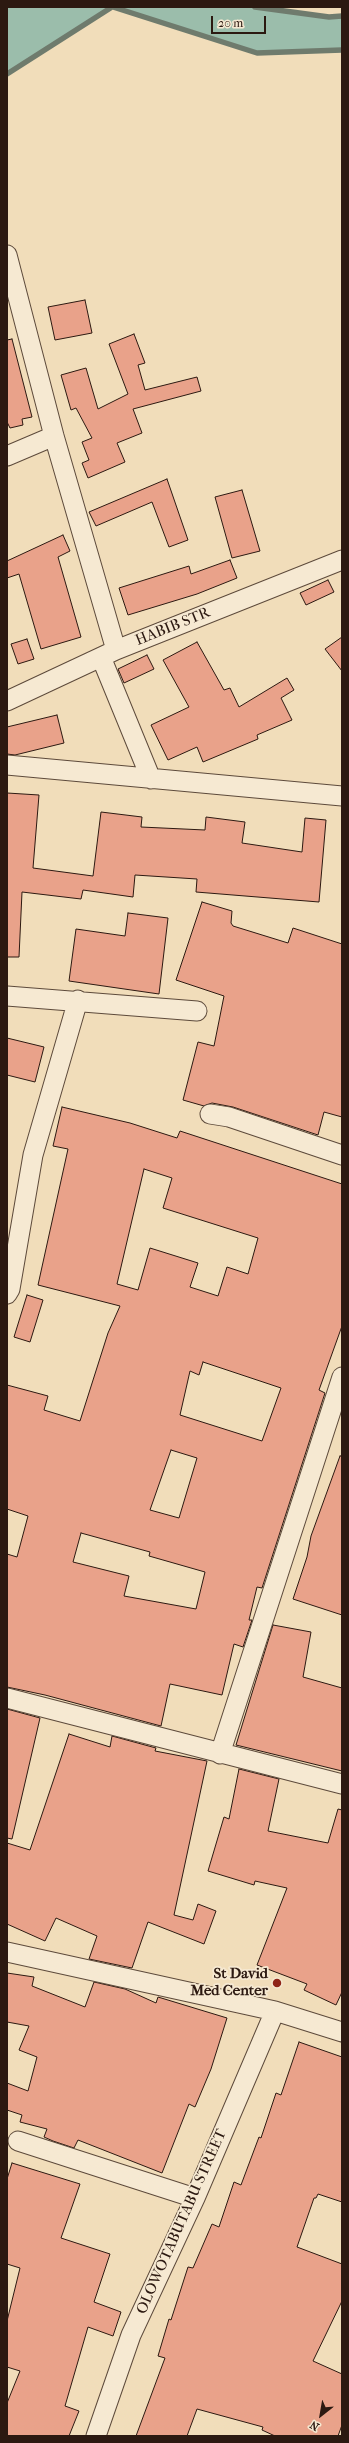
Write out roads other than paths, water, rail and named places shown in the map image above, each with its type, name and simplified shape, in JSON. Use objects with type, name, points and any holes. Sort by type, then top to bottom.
[{"type":"street","points":[[7,255],[109,653],[152,779]]},
{"type":"street","points":[[7,456],[54,436]]},
{"type":"street","name":"HABIB STR","points":[[7,701],[109,653],[342,560]]},
{"type":"street","points":[[7,765],[342,796]]},
{"type":"street","points":[[7,996],[78,1000],[197,1011]]},
{"type":"street","points":[[7,1294],[10,1289],[33,1155],[78,1000]]},
{"type":"street","points":[[210,1114],[228,1117],[342,1155]]},
{"type":"street","points":[[220,1754],[342,1377]]},
{"type":"street","points":[[7,1698],[220,1754],[342,1784]]},
{"type":"street","points":[[7,1952],[275,2011],[342,2032]]},
{"type":"street","name":"OLOWOTABUTABU STREET","points":[[96,2436],[131,2335],[195,2198],[275,2011]]},
{"type":"street","points":[[18,2141],[195,2198]]},
{"type":"waterway","points":[[7,74],[112,7]]},
{"type":"waterway","points":[[113,7],[257,53],[342,50]]},
{"type":"waterway","points":[[255,7],[329,17],[342,16]]},
{"type":"place","name":"St David Med Center","points":[[277,1983]]}]
